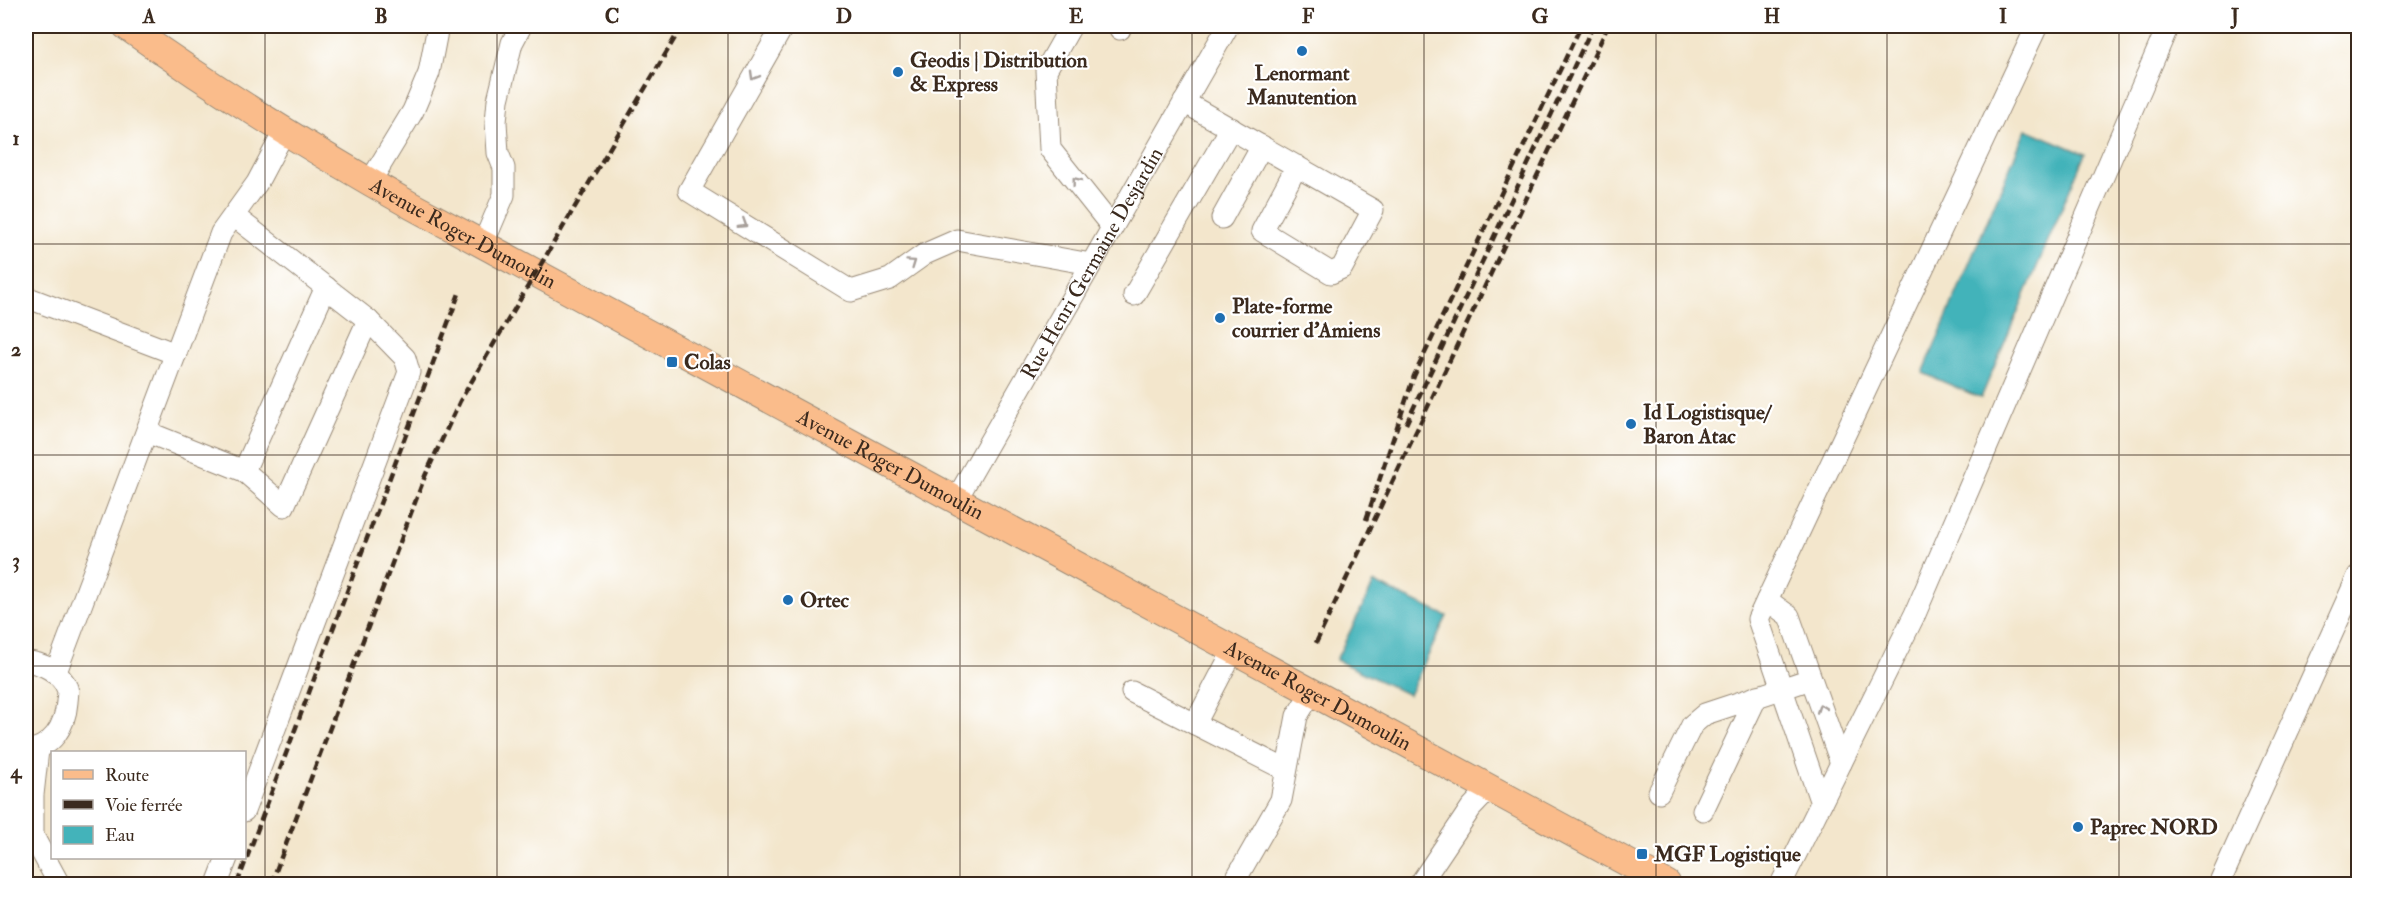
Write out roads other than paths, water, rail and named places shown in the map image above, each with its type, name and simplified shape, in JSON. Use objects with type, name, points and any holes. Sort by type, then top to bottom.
[{"type":"main road","name":"Avenue Roger Dumoulin","points":[[126,26],[284,132],[370,182],[1667,885]]},
{"type":"street","points":[[370,182],[413,111],[429,73],[438,26]]},
{"type":"street","points":[[483,244],[504,195],[504,168],[497,143],[498,100],[512,43],[520,26]]},
{"type":"street","points":[[783,26],[689,191],[851,291],[890,279],[925,254],[957,240],[1091,264]]},
{"type":"street","points":[[1071,26],[1046,70],[1050,149],[1112,227]]},
{"type":"street","name":"Rue Henri Germaine Desjardin","points":[[956,500],[1228,26]]},
{"type":"street","points":[[1821,803],[1758,620],[2037,26]]},
{"type":"street","points":[[1781,885],[1920,603],[2168,26]]},
{"type":"street","points":[[1184,102],[1298,166],[1372,210],[1342,268],[1332,273],[1262,231],[1298,166]]},
{"type":"street","points":[[1134,295],[1231,128]]},
{"type":"street","points":[[56,672],[221,233],[257,183],[284,132]]},
{"type":"street","points":[[1222,218],[1262,146]]},
{"type":"street","points":[[234,216],[368,320],[405,358],[409,372],[246,807]]},
{"type":"street","points":[[244,471],[326,287]]},
{"type":"street","points":[[26,297],[176,354]]},
{"type":"street","points":[[147,432],[244,471],[284,506],[368,320]]},
{"type":"street","points":[[2218,885],[2358,576]]},
{"type":"street","points":[[1767,600],[1789,616],[1841,763]]},
{"type":"street","points":[[1195,724],[1233,651]]},
{"type":"street","points":[[26,662],[56,672],[68,690],[66,715],[55,738],[32,751],[33,836],[59,885]]},
{"type":"street","points":[[1659,792],[1692,725],[1705,714],[1811,679]]},
{"type":"street","points":[[1132,692],[1286,770]]},
{"type":"street","points":[[1233,885],[1281,800],[1297,716],[1311,693]]},
{"type":"street","points":[[1703,810],[1757,696]]},
{"type":"street","points":[[1420,885],[1471,808],[1490,788]]},
{"type":"street","points":[[217,885],[227,859]]},
{"type":"water","points":[[2026,129],[2085,154],[1981,398],[1923,373]]},
{"type":"water","points":[[1374,583],[1447,616],[1409,695],[1336,660]]},
{"type":"railway","points":[[271,884],[425,476],[460,401],[682,26]]},
{"type":"railway","points":[[1366,520],[1414,376],[1581,26]]},
{"type":"railway","points":[[1406,424],[1593,26]]},
{"type":"railway","points":[[1316,643],[1608,26]]},
{"type":"railway","points":[[237,884],[460,291]]},
{"type":"place","name":"Lenormant Manutention","points":[[1302,51]]},
{"type":"place","name":"Geodis | Distribution & Express","points":[[898,72]]},
{"type":"place","name":"Plate-forme courrier d'Amiens","points":[[1220,318]]},
{"type":"place","name":"Colas","points":[[672,362]]},
{"type":"place","name":"Id Logistisque/ Baron Atac","points":[[1631,424]]},
{"type":"place","name":"Ortec","points":[[788,600]]},
{"type":"place","name":"Paprec NORD","points":[[2078,827]]},
{"type":"place","name":"MGF Logistique","points":[[1642,854]]}]
